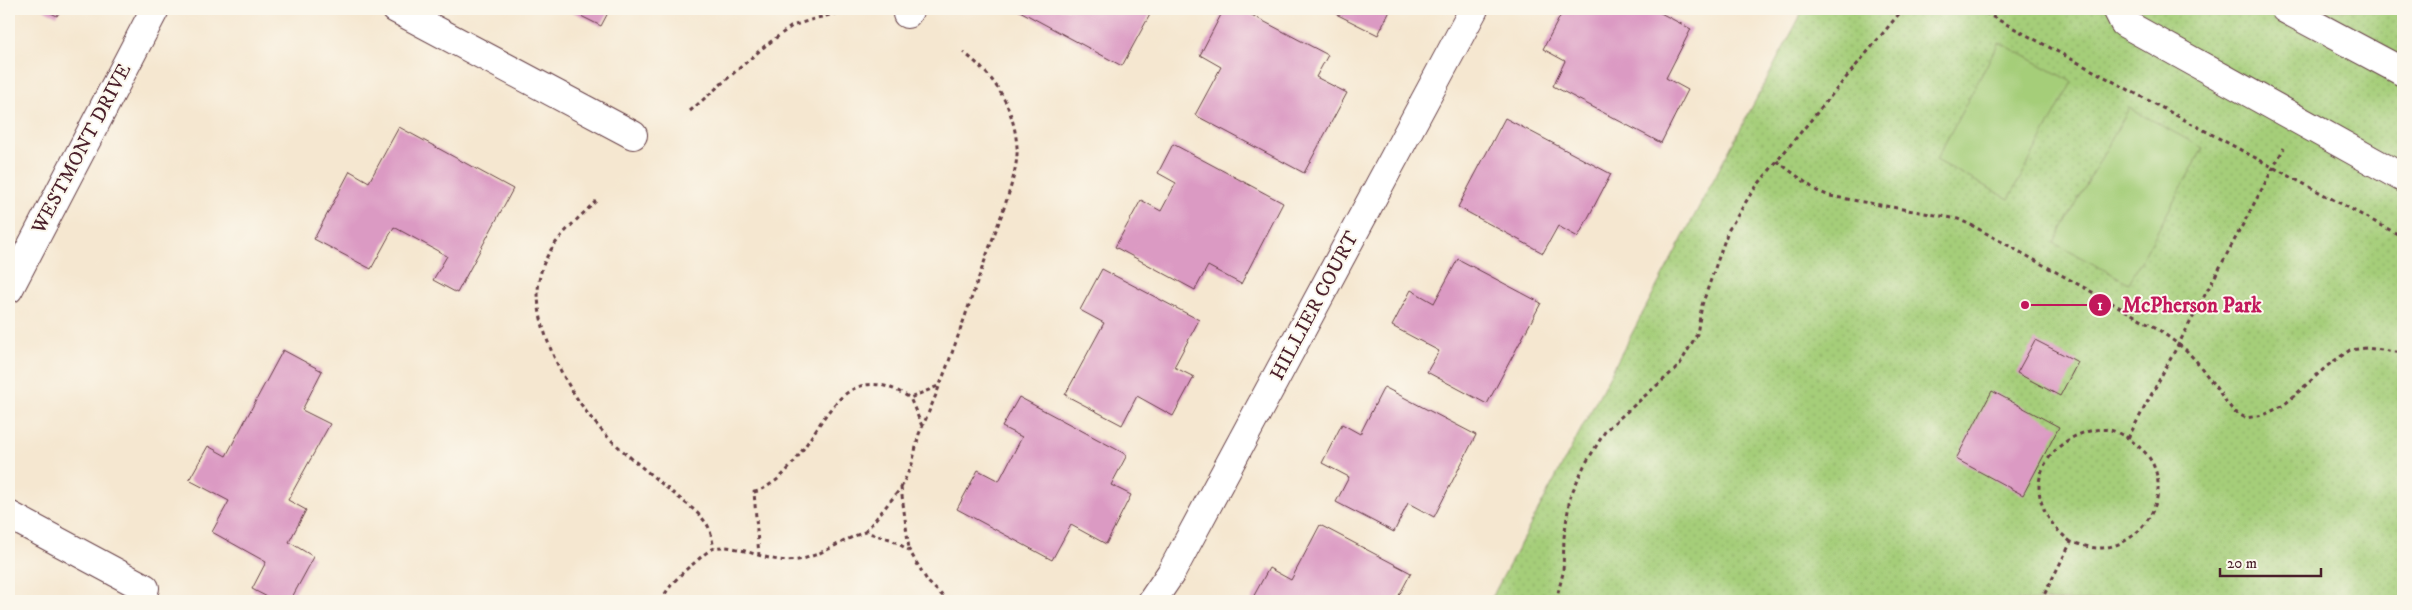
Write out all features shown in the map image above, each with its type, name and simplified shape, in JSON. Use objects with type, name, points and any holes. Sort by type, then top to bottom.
[{"type":"street","name":"WESTMONT DRIVE","points":[[9,289],[155,9]]},
{"type":"street","points":[[396,9],[633,135]]},
{"type":"street","name":"HILLIER COURT","points":[[1152,601],[1176,565],[1474,9]]},
{"type":"street","points":[[2117,9],[2124,23],[2403,178]]},
{"type":"street","points":[[2285,9],[2403,72]]},
{"type":"street","points":[[9,515],[145,588]]},
{"type":"path","points":[[1556,601],[1563,573],[1564,537],[1570,497],[1584,466],[1606,430],[1679,366],[1697,334],[1702,305],[1728,231],[1752,192],[1903,9]]},
{"type":"path","points":[[1978,9],[2403,237]]},
{"type":"path","points":[[690,111],[765,46],[792,26],[839,13]]},
{"type":"path","points":[[661,601],[666,592],[689,567],[714,548],[726,547],[773,560],[797,560],[825,551],[864,532],[901,488],[912,464],[922,426],[939,386],[1002,213],[1015,168],[1017,148],[1012,117],[1000,88],[981,66],[963,52]]},
{"type":"path","points":[[2128,438],[2299,121]]},
{"type":"path","points":[[1777,161],[1817,191],[1830,196],[1958,219],[2131,312],[2179,344],[2197,362],[2234,412],[2246,418],[2264,415],[2284,405],[2327,366],[2350,350],[2367,348],[2403,353]]},
{"type":"path","points":[[596,201],[563,234],[552,249],[540,275],[538,301],[543,328],[570,388],[608,438],[707,524],[714,548]]},
{"type":"path","points":[[759,556],[754,492],[760,491],[784,472],[827,414],[845,394],[863,384],[879,383],[896,389],[910,398],[922,426]]},
{"type":"path","points":[[910,398],[939,386]]},
{"type":"path","points":[[2111,430],[2128,438],[2149,457],[2155,472],[2157,498],[2151,517],[2144,528],[2124,543],[2100,548],[2071,542],[2059,534],[2042,506],[2039,487],[2042,473],[2048,461],[2063,441],[2078,433],[2111,430]]},
{"type":"path","points":[[901,488],[909,550],[928,582],[948,601]]},
{"type":"path","points":[[864,532],[890,539],[909,550]]},
{"type":"path","points":[[2041,601],[2071,542]]},
{"type":"green space","points":[[1804,9],[2403,9],[2403,601],[1490,601]]},
{"type":"green space","points":[[1999,42],[2072,82],[2009,199],[1936,160]]},
{"type":"green space","points":[[2129,108],[2203,148],[2129,283],[2054,243]]},
{"type":"building","points":[[43,9],[61,9],[57,16]]},
{"type":"building","points":[[567,9],[610,9],[601,26]]},
{"type":"building","points":[[1016,9],[1153,9],[1122,66]]},
{"type":"building","points":[[1224,9],[1240,9],[1328,55],[1316,77],[1347,93],[1304,173],[1195,115],[1221,67],[1200,55]]},
{"type":"building","points":[[1338,9],[1391,9],[1378,35],[1336,14]]},
{"type":"building","points":[[1564,9],[1653,9],[1691,29],[1666,78],[1688,90],[1661,143],[1553,86],[1565,61],[1543,49]]},
{"type":"building","points":[[1505,118],[1611,174],[1578,237],[1558,226],[1543,253],[1458,207]]},
{"type":"building","points":[[399,127],[513,189],[457,293],[433,280],[447,256],[394,227],[371,269],[314,239],[350,171],[369,182]]},
{"type":"building","points":[[1173,144],[1283,203],[1241,284],[1208,266],[1195,290],[1115,247],[1141,200],[1161,211],[1176,183],[1158,173]]},
{"type":"building","points":[[1458,259],[1541,303],[1487,404],[1427,372],[1439,351],[1392,326],[1411,290],[1434,303]]},
{"type":"building","points":[[1102,269],[1199,320],[1174,367],[1194,377],[1173,416],[1137,396],[1122,425],[1065,395],[1104,323],[1080,310]]},
{"type":"building","points":[[2035,340],[2078,362],[2060,396],[2017,373]]},
{"type":"building","points":[[283,350],[322,371],[302,410],[330,424],[288,500],[306,510],[289,542],[314,557],[290,601],[275,601],[252,589],[266,562],[212,532],[229,501],[189,480],[208,446],[226,456]]},
{"type":"building","points":[[1384,387],[1476,435],[1434,517],[1408,503],[1394,532],[1336,502],[1349,477],[1322,463],[1342,424],[1360,434]]},
{"type":"building","points":[[1992,391],[2059,427],[2023,495],[1956,459]]},
{"type":"building","points":[[1019,397],[1127,455],[1111,485],[1131,495],[1106,544],[1071,525],[1052,560],[957,509],[978,470],[999,481],[1022,437],[1002,427]]},
{"type":"building","points":[[1320,525],[1411,573],[1396,601],[1251,601],[1269,568],[1291,580]]},
{"type":"place","name":"McPherson Park","points":[[2025,305]]}]
